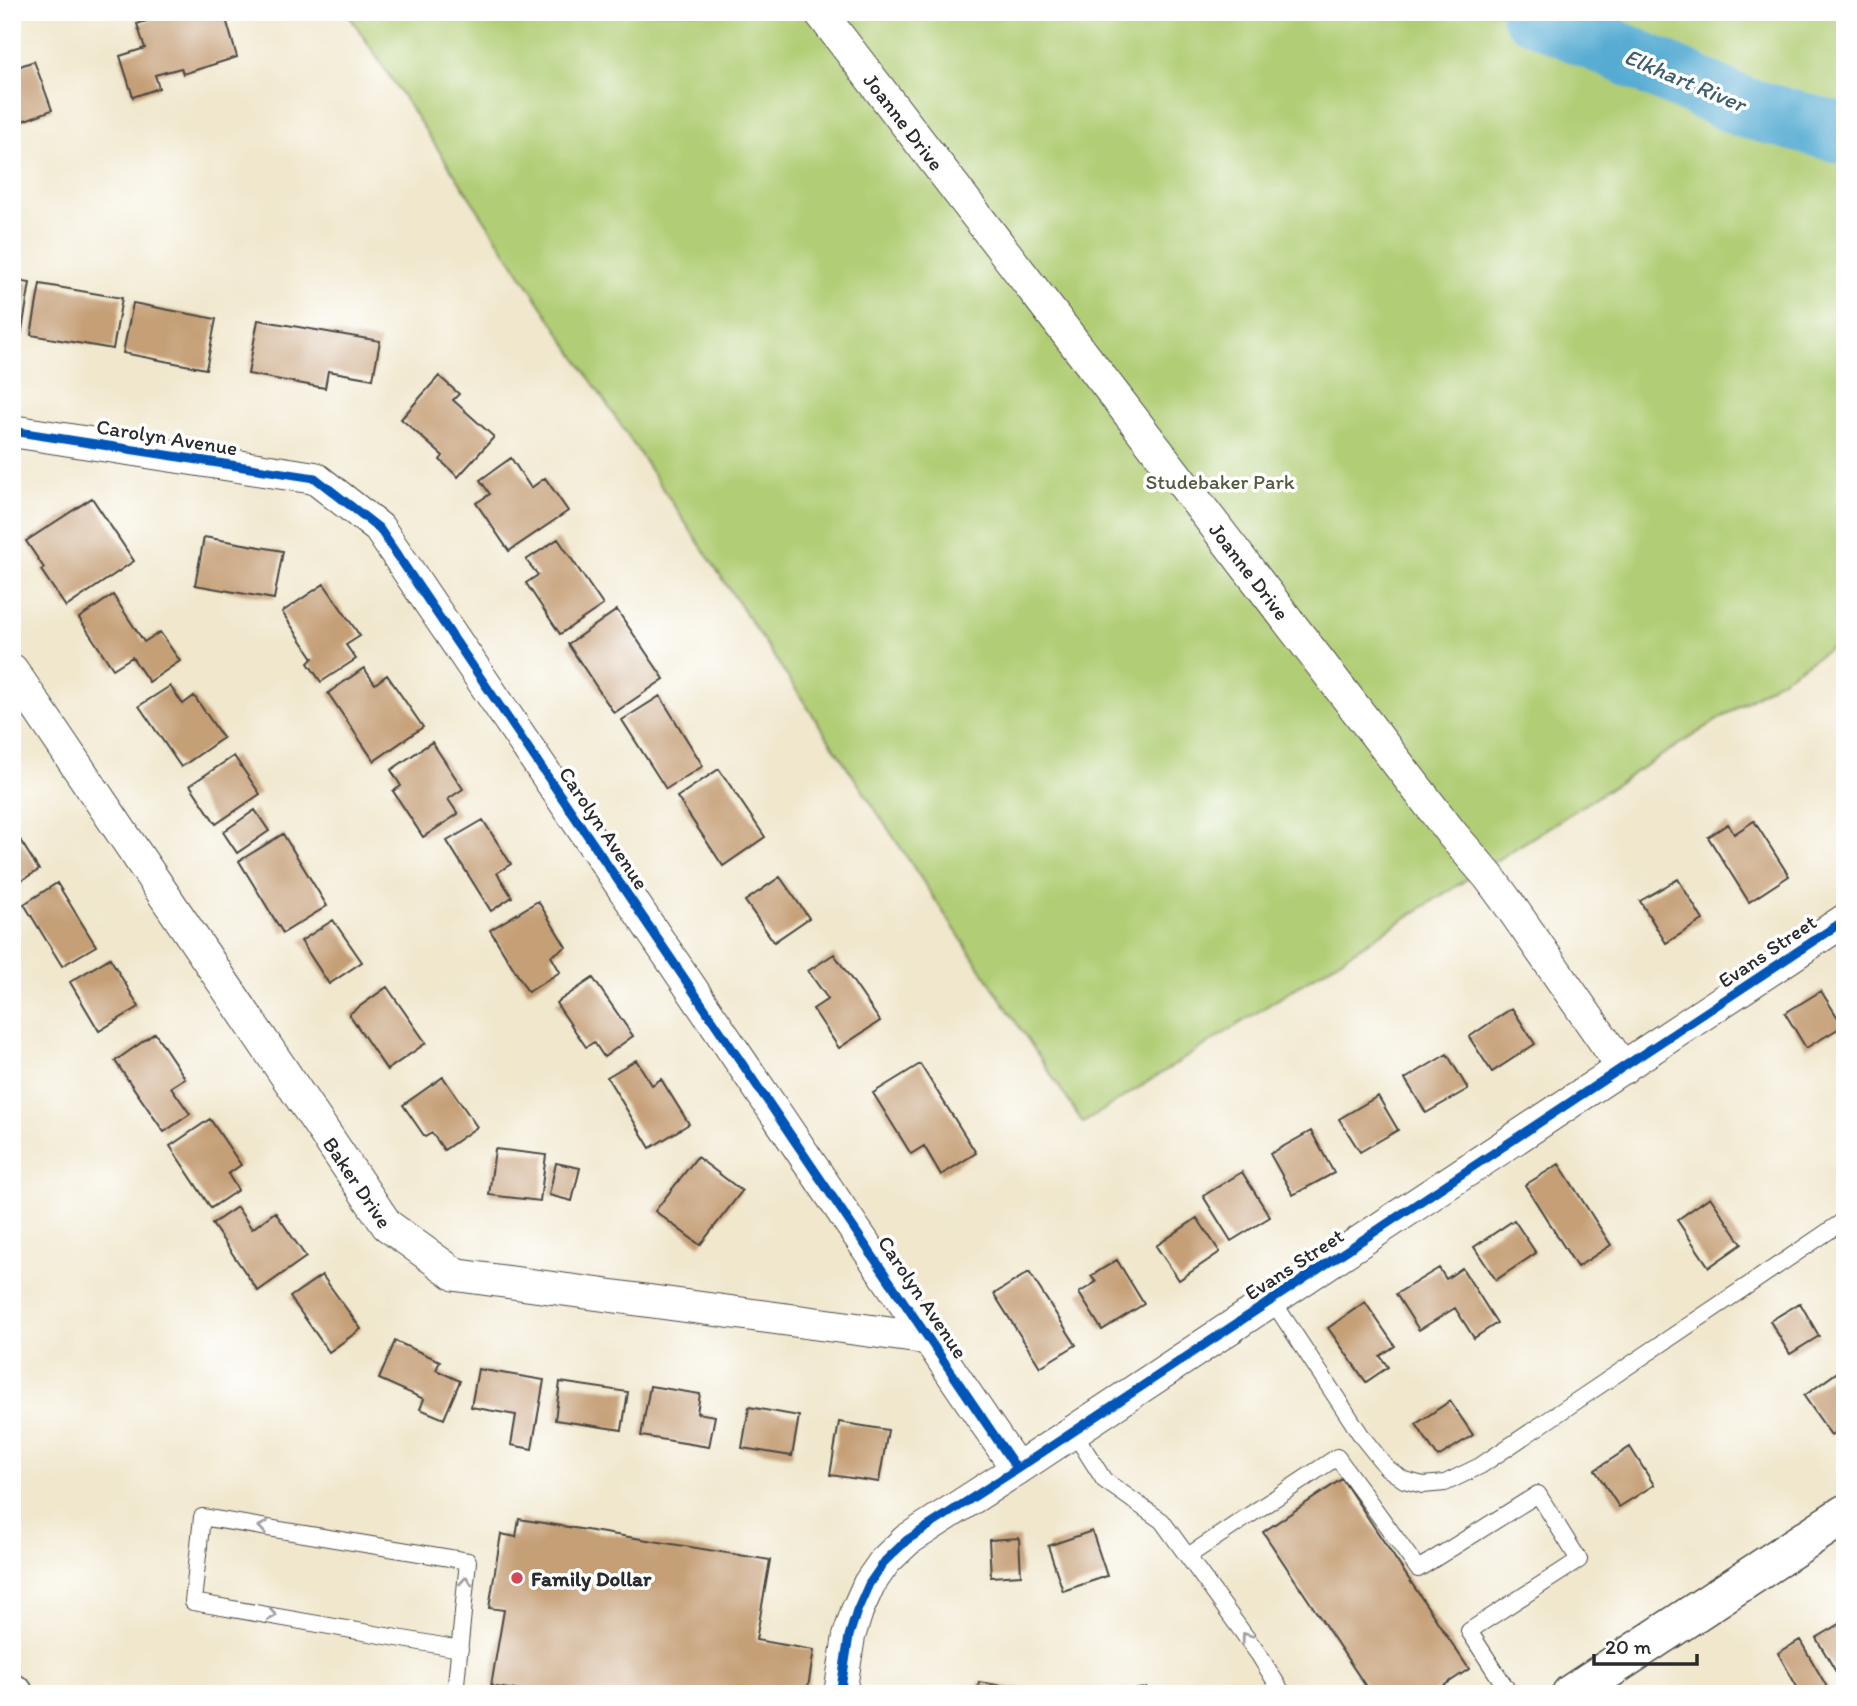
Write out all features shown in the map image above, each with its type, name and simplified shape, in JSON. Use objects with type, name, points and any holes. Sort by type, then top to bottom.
[{"type":"street","name":"Joanne Drive","points":[[820,12],[1435,812],[1489,877],[1623,1068]]},
{"type":"street","name":"Carolyn Avenue","points":[[12,431],[315,478],[379,528],[1017,1469]]},
{"type":"street","name":"Baker Drive","points":[[12,670],[387,1225],[446,1268],[456,1275],[931,1339]]},
{"type":"street","name":"Evans Street","points":[[840,1694],[849,1636],[869,1584],[885,1561],[906,1540],[1845,920]]},
{"type":"street","points":[[1571,1694],[1845,1514]]},
{"type":"lane","points":[[1272,1300],[1363,1438],[1387,1468],[1404,1480],[1423,1485],[1445,1483],[1480,1466],[1845,1220]]},
{"type":"lane","points":[[1073,1431],[1104,1480],[1162,1521],[1259,1654],[1283,1694]]},
{"type":"lane","points":[[1188,1556],[1337,1457],[1418,1569],[1538,1494],[1579,1560],[1469,1631],[1510,1694]]},
{"type":"lane","points":[[456,1694],[468,1561],[202,1517],[193,1602],[460,1649]]},
{"type":"green space","name":"Studebaker Park","points":[[347,12],[1845,12],[1845,639],[1083,1123]]},
{"type":"building","points":[[174,12],[224,12],[237,57],[183,74],[181,68],[155,75],[159,88],[133,97],[120,56],[145,48],[137,24]]},
{"type":"building","points":[[34,61],[52,110],[12,125],[12,69]]},
{"type":"building","points":[[12,280],[30,283],[20,342],[12,340]]},
{"type":"building","points":[[40,284],[122,298],[113,349],[31,335]]},
{"type":"building","points":[[133,303],[216,319],[206,369],[123,353]]},
{"type":"building","points":[[258,320],[380,341],[373,379],[328,371],[325,388],[248,374]]},
{"type":"building","points":[[439,376],[459,394],[453,400],[494,437],[458,477],[440,460],[443,456],[401,419]]},
{"type":"building","points":[[511,458],[531,488],[545,478],[568,511],[509,551],[476,503],[490,494],[480,480]]},
{"type":"building","points":[[92,498],[134,561],[66,607],[41,570],[44,568],[26,541]]},
{"type":"building","points":[[204,537],[283,551],[274,599],[195,585]]},
{"type":"building","points":[[558,539],[603,605],[560,634],[526,583],[538,575],[526,560]]},
{"type":"building","points":[[324,584],[360,636],[346,645],[356,659],[321,682],[308,663],[313,658],[282,612]]},
{"type":"building","points":[[113,595],[144,642],[160,632],[180,661],[149,682],[132,657],[113,669],[79,618]]},
{"type":"building","points":[[617,610],[664,679],[614,713],[568,644]]},
{"type":"building","points":[[364,668],[375,684],[387,675],[423,727],[374,761],[328,693]]},
{"type":"building","points":[[170,686],[183,704],[194,696],[223,738],[181,767],[139,706]]},
{"type":"building","points":[[660,696],[703,766],[666,789],[622,720]]},
{"type":"building","points":[[432,742],[463,789],[448,799],[458,814],[423,837],[393,791],[401,786],[391,770]]},
{"type":"building","points":[[234,756],[260,794],[216,824],[190,785]]},
{"type":"building","points":[[719,769],[765,837],[723,866],[677,797]]},
{"type":"building","points":[[255,810],[269,831],[237,853],[223,832]]},
{"type":"building","points":[[483,820],[511,864],[497,873],[512,897],[491,911],[447,841]]},
{"type":"building","points":[[1754,821],[1789,876],[1749,902],[1708,837],[1728,824],[1734,834]]},
{"type":"building","points":[[12,827],[39,870],[12,886]]},
{"type":"building","points":[[283,834],[327,906],[283,933],[239,861]]},
{"type":"building","points":[[780,877],[809,918],[774,942],[745,901]]},
{"type":"building","points":[[1678,879],[1703,920],[1666,943],[1640,901]]},
{"type":"building","points":[[57,883],[96,946],[62,966],[24,904]]},
{"type":"building","points":[[538,901],[566,947],[551,956],[560,972],[528,992],[490,930]]},
{"type":"building","points":[[333,920],[362,962],[329,984],[301,941]]},
{"type":"building","points":[[834,954],[880,1021],[839,1048],[813,1009],[828,999],[808,971]]},
{"type":"building","points":[[110,958],[139,1007],[99,1031],[70,982]]},
{"type":"building","points":[[593,978],[633,1036],[604,1057],[594,1042],[586,1047],[556,1003]]},
{"type":"building","points":[[387,987],[426,1043],[387,1070],[349,1014]]},
{"type":"building","points":[[1821,991],[1843,1026],[1806,1048],[1785,1013]]},
{"type":"building","points":[[1512,1008],[1535,1044],[1492,1072],[1469,1037]]},
{"type":"building","points":[[155,1033],[185,1078],[171,1087],[190,1114],[164,1132],[115,1061]]},
{"type":"building","points":[[1447,1054],[1468,1089],[1426,1113],[1405,1079]]},
{"type":"building","points":[[636,1060],[652,1085],[661,1079],[689,1124],[650,1148],[607,1077]]},
{"type":"building","points":[[920,1064],[976,1153],[941,1175],[924,1146],[911,1154],[873,1093]]},
{"type":"building","points":[[443,1077],[477,1127],[444,1150],[432,1133],[425,1137],[403,1105]]},
{"type":"building","points":[[1378,1096],[1398,1130],[1360,1152],[1339,1119]]},
{"type":"building","points":[[210,1119],[241,1165],[228,1174],[238,1190],[211,1208],[170,1146]]},
{"type":"building","points":[[1311,1131],[1334,1173],[1293,1195],[1270,1154]]},
{"type":"building","points":[[495,1149],[546,1155],[540,1201],[489,1195]]},
{"type":"building","points":[[697,1157],[742,1191],[700,1245],[655,1211]]},
{"type":"building","points":[[556,1163],[580,1168],[572,1201],[549,1195]]},
{"type":"building","points":[[1559,1164],[1611,1245],[1577,1267],[1525,1185]]},
{"type":"building","points":[[1242,1172],[1270,1217],[1231,1241],[1203,1196]]},
{"type":"building","points":[[1710,1197],[1742,1244],[1709,1267],[1677,1220]]},
{"type":"building","points":[[237,1207],[252,1229],[275,1212],[306,1257],[258,1291],[212,1224]]},
{"type":"building","points":[[1197,1218],[1220,1252],[1179,1280],[1156,1246]]},
{"type":"building","points":[[1514,1220],[1536,1253],[1496,1280],[1474,1247]]},
{"type":"building","points":[[1117,1260],[1144,1304],[1102,1330],[1079,1293],[1096,1282],[1091,1276]]},
{"type":"building","points":[[1439,1268],[1446,1279],[1462,1268],[1497,1323],[1474,1338],[1455,1308],[1419,1330],[1396,1294]]},
{"type":"building","points":[[1029,1272],[1076,1345],[1040,1367],[994,1294]]},
{"type":"building","points":[[322,1275],[361,1329],[329,1352],[290,1297]]},
{"type":"building","points":[[1365,1302],[1395,1346],[1380,1356],[1388,1367],[1366,1382],[1328,1328]]},
{"type":"building","points":[[1800,1303],[1819,1336],[1790,1354],[1770,1321]]},
{"type":"building","points":[[395,1341],[440,1361],[436,1370],[460,1381],[444,1419],[420,1409],[424,1399],[379,1379]]},
{"type":"building","points":[[478,1369],[544,1380],[532,1449],[511,1445],[516,1415],[471,1407]]},
{"type":"building","points":[[1839,1371],[1845,1379],[1845,1425],[1831,1435],[1804,1396]]},
{"type":"building","points":[[560,1382],[628,1392],[622,1430],[555,1420]]},
{"type":"building","points":[[650,1386],[700,1394],[697,1413],[715,1416],[709,1447],[641,1436]]},
{"type":"building","points":[[1450,1401],[1473,1435],[1438,1457],[1416,1424]]},
{"type":"building","points":[[749,1407],[799,1416],[792,1456],[742,1448]]},
{"type":"building","points":[[839,1422],[888,1430],[879,1482],[830,1475]]},
{"type":"building","points":[[1630,1447],[1654,1485],[1619,1507],[1595,1470]]},
{"type":"building","points":[[1342,1479],[1469,1669],[1431,1694],[1371,1694],[1263,1532]]},
{"type":"building","points":[[519,1519],[770,1560],[756,1640],[814,1650],[807,1694],[539,1694],[491,1686],[504,1610],[489,1608],[501,1534],[516,1537]]},
{"type":"building","points":[[1092,1531],[1107,1576],[1063,1591],[1048,1546]]},
{"type":"building","points":[[1019,1538],[1021,1575],[991,1577],[989,1540]]},
{"type":"building","points":[[1845,1621],[1845,1687],[1816,1638]]},
{"type":"building","points":[[1800,1640],[1831,1694],[1801,1694],[1778,1653]]},
{"type":"building","points":[[979,1682],[1026,1690],[1025,1694],[977,1694]]},
{"type":"building","points":[[1147,1688],[1148,1694],[1103,1692]]},
{"type":"waterway","name":"Elkhart River","points":[[1531,12],[1742,107],[1845,134]]},
{"type":"cycle path","points":[[12,431],[315,478],[379,528],[1017,1469]]},
{"type":"cycle path","points":[[840,1694],[849,1636],[857,1611],[869,1584],[885,1561],[907,1540],[1845,920]]},
{"type":"place","name":"Family Dollar","points":[[517,1578]]}]
